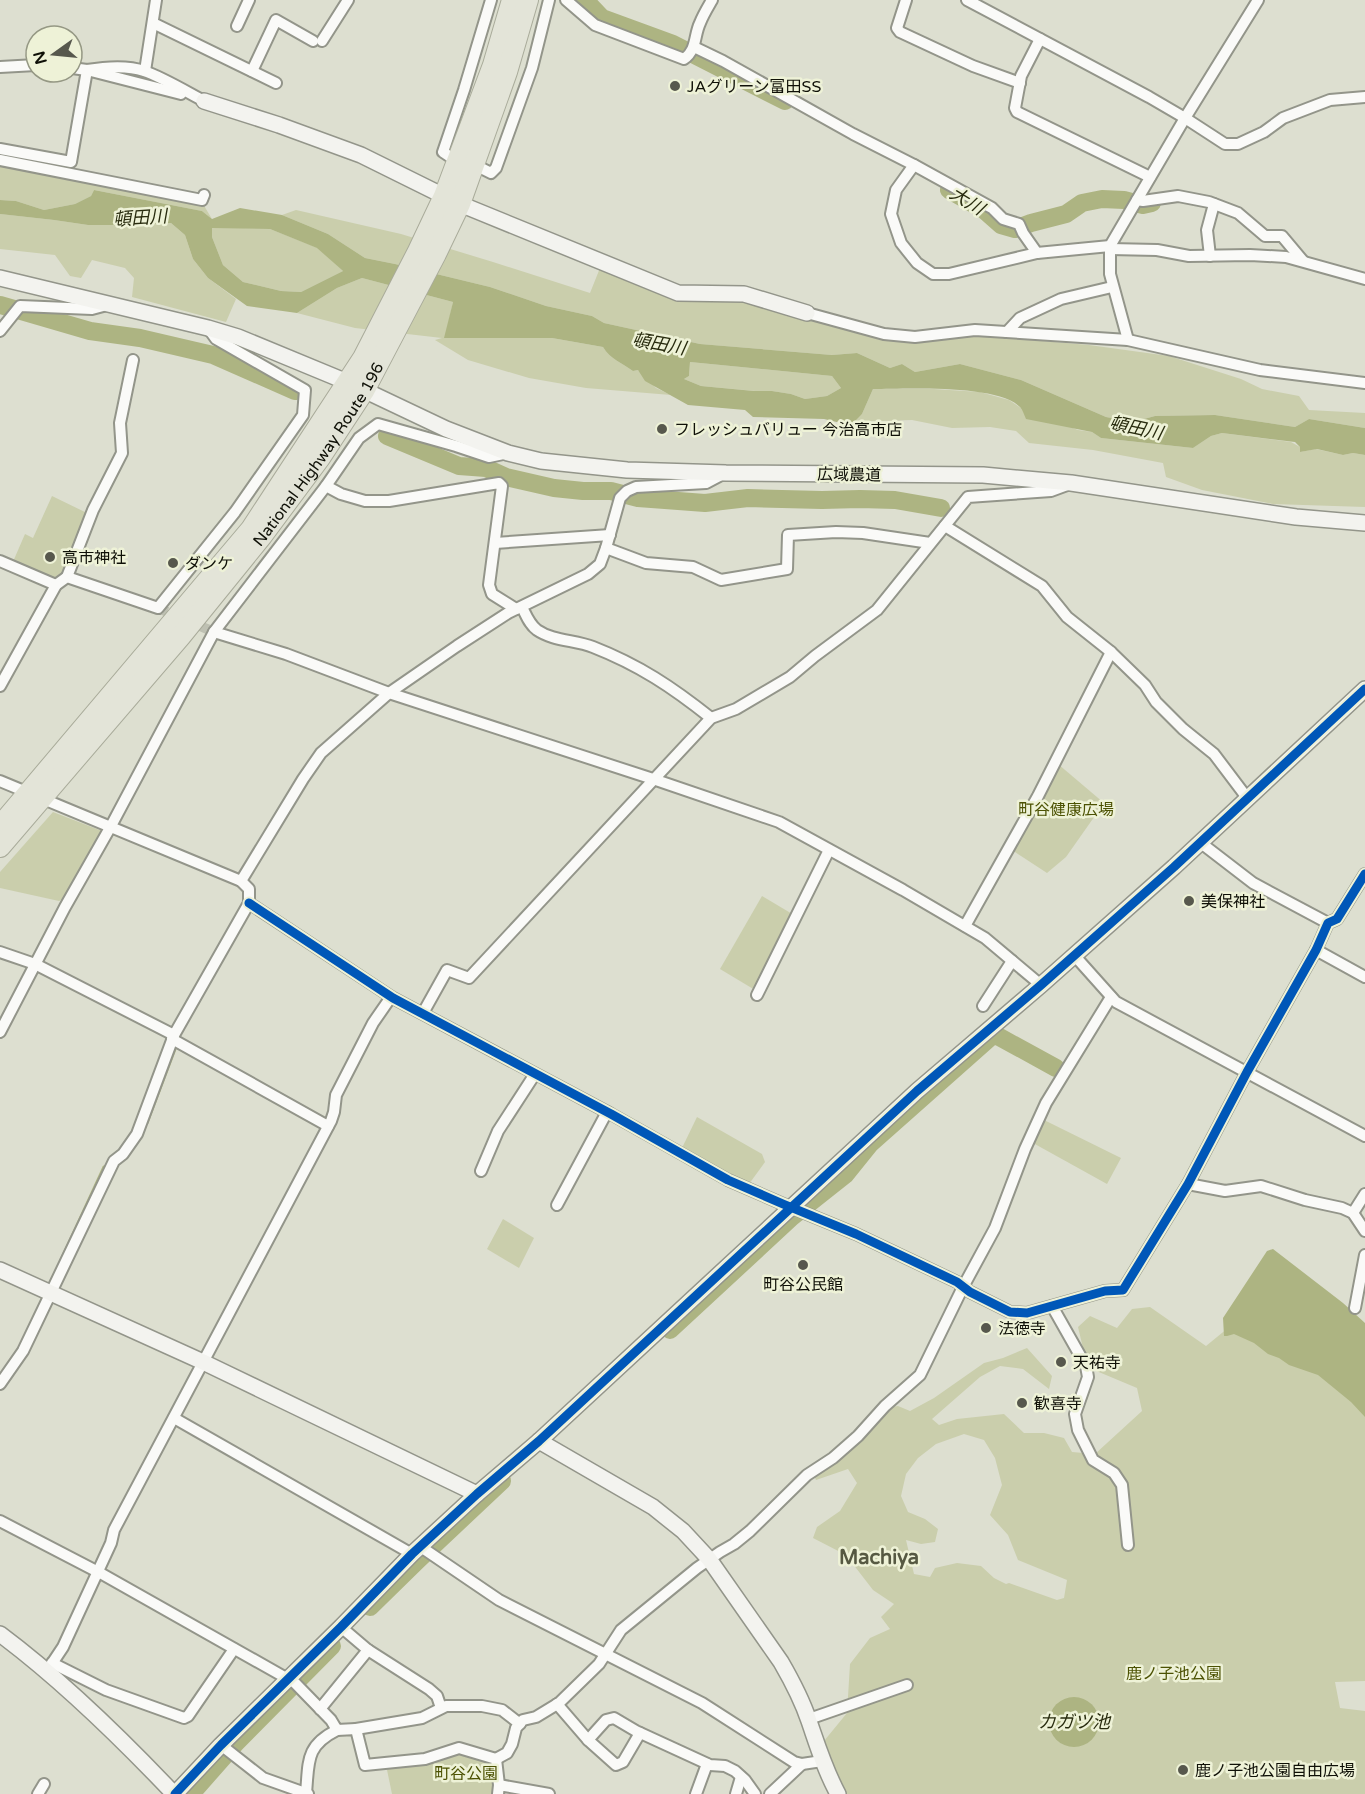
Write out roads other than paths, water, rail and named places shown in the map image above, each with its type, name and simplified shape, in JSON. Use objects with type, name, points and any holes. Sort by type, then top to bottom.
[{"type":"highway","name":"National Highway Route 196","points":[[452,200],[512,0]]},
{"type":"highway","name":"National Highway Route 196","points":[[0,826],[36,795],[181,636],[262,536],[320,458],[452,200],[507,72],[528,0]]},
{"type":"highway","name":"National Highway Route 196","points":[[0,847],[36,795]]},
{"type":"street","points":[[145,71],[156,0]]},
{"type":"street","points":[[237,26],[249,0]]},
{"type":"street","points":[[252,71],[276,20],[317,41],[348,0]]},
{"type":"street","points":[[449,156],[443,152],[491,0]]},
{"type":"street","points":[[483,170],[491,173],[496,168],[532,68],[549,0]]},
{"type":"street","points":[[566,0],[595,24],[684,59],[689,56],[694,47],[699,24],[712,0]]},
{"type":"street","points":[[906,0],[897,28],[900,32],[973,66],[1020,83]]},
{"type":"street","points":[[967,0],[1185,118],[1225,144],[1238,144],[1264,132],[1283,118],[1330,100],[1365,97]]},
{"type":"street","points":[[1128,340],[1112,287],[1110,248],[1185,118],[1258,0]]},
{"type":"street","points":[[153,23],[276,83]]},
{"type":"street","points":[[1040,39],[1021,76],[1015,108],[1017,112],[1150,177]]},
{"type":"street","points":[[694,47],[992,208],[1003,219],[1019,224],[1037,253]]},
{"type":"street","points":[[0,67],[24,66]]},
{"type":"street","points":[[84,69],[145,71],[204,101]]},
{"type":"street","points":[[87,69],[204,101],[361,155],[452,200],[678,293],[744,294],[884,334],[915,337],[975,330],[1128,340],[1260,370],[1365,382]]},
{"type":"street","points":[[0,149],[71,162],[87,69]]},
{"type":"street","points":[[0,160],[202,200],[204,195]]},
{"type":"street","points":[[914,165],[896,190],[891,214],[901,243],[917,263],[933,274],[949,274],[1037,253],[1110,248],[1157,250],[1189,256],[1286,258],[1365,279]]},
{"type":"street","points":[[1137,200],[1178,196],[1214,204],[1238,213],[1264,236],[1282,236],[1303,261]]},
{"type":"street","points":[[1210,256],[1207,230],[1214,204]]},
{"type":"street","name":"広域農道","points":[[0,278],[238,337],[446,429],[508,453],[542,461],[605,468],[726,473],[983,476],[1071,483],[1296,518],[1365,523]]},
{"type":"street","points":[[1007,332],[1020,318],[1061,299],[1112,287]]},
{"type":"street","points":[[0,331],[20,306],[92,309],[109,304]]},
{"type":"street","points":[[67,577],[158,608],[235,512],[303,415],[305,390],[216,339],[208,328]]},
{"type":"street","points":[[0,686],[3,674],[56,585],[67,577],[93,510],[122,453],[120,423],[133,360]]},
{"type":"street","points":[[0,1032],[64,907],[111,826],[214,632],[326,486],[359,438],[378,424],[489,457],[508,453]]},
{"type":"street","points":[[241,881],[303,778],[321,753],[389,693],[457,645],[519,608],[588,574],[600,564],[620,498],[627,491],[636,487],[706,483],[726,473]]},
{"type":"street","points":[[326,486],[341,494],[365,501],[389,501],[499,483],[502,486],[489,585],[492,594],[519,608],[534,628],[556,638],[587,644],[624,659],[668,685],[711,718]]},
{"type":"street","points":[[423,1013],[447,970],[469,978],[711,718],[736,709],[790,677],[877,610],[968,497],[1051,491],[1071,483]]},
{"type":"street","points":[[945,526],[1042,586],[1067,617],[1111,652],[1145,685],[1156,702],[1183,729],[1214,754],[1248,799]]},
{"type":"street","points":[[606,548],[646,563],[693,567],[721,580],[788,569],[788,535],[864,533],[930,543]]},
{"type":"street","points":[[495,543],[610,535]]},
{"type":"street","points":[[0,561],[56,585]]},
{"type":"street","points":[[214,632],[286,654],[389,693],[779,822],[985,938],[1041,985]]},
{"type":"street","points":[[965,926],[1038,796],[1111,652]]},
{"type":"street","points":[[0,1634],[49,1667],[175,1794],[416,1550],[539,1441],[917,1091],[1201,843],[1365,689]]},
{"type":"street","points":[[0,781],[241,881],[249,889],[249,903],[173,1037],[137,1134],[123,1155],[113,1164],[23,1351],[0,1384]]},
{"type":"street","points":[[1201,843],[1253,882],[1328,923]]},
{"type":"street","points":[[757,995],[829,850]]},
{"type":"street","points":[[249,903],[391,997],[607,1112],[728,1180],[856,1234],[957,1282],[970,1292],[1010,1312],[1027,1314],[1105,1291],[1123,1290],[1188,1184],[1247,1072],[1316,950],[1328,923],[1337,919],[1365,874]]},
{"type":"street","points":[[1316,950],[1365,977]]},
{"type":"street","points":[[0,952],[35,964],[173,1037],[328,1126]]},
{"type":"street","points":[[1074,956],[1116,1002],[1365,1136]]},
{"type":"street","points":[[983,1006],[1012,961]]},
{"type":"street","points":[[49,1667],[63,1647],[98,1573],[114,1530],[328,1126],[334,1112],[336,1095],[373,1023],[391,997]]},
{"type":"street","points":[[356,1729],[365,1765],[425,1759],[459,1748],[496,1759],[507,1753],[516,1728],[523,1720],[536,1717],[557,1704],[599,1664],[621,1630],[709,1559],[750,1531],[807,1475],[833,1458],[920,1375],[995,1228],[1025,1149],[1046,1103],[1111,997]]},
{"type":"street","points":[[481,1171],[498,1131],[535,1074]]},
{"type":"street","points":[[557,1205],[607,1112]]},
{"type":"street","points":[[1188,1184],[1225,1191],[1261,1186],[1305,1200],[1342,1208],[1353,1213],[1365,1231]]},
{"type":"street","points":[[1353,1213],[1365,1194]]},
{"type":"street","points":[[1356,1308],[1365,1255]]},
{"type":"street","points":[[0,1270],[203,1362],[477,1494]]},
{"type":"street","points":[[1052,1306],[1086,1366],[1088,1377],[1076,1414],[1078,1430],[1093,1460],[1114,1473],[1122,1485],[1128,1545]]},
{"type":"street","points":[[174,1418],[416,1550],[499,1600],[702,1703],[794,1762],[802,1764],[822,1761]]},
{"type":"street","points":[[539,1441],[654,1507],[683,1531],[709,1559],[791,1679],[809,1719],[822,1761],[838,1794]]},
{"type":"street","points":[[0,1521],[295,1683],[331,1720],[337,1731]]},
{"type":"street","points":[[341,1627],[368,1650],[429,1689],[436,1696],[441,1708]]},
{"type":"street","points":[[49,1667],[184,1718],[188,1716],[234,1649]]},
{"type":"street","points":[[320,1709],[368,1650]]},
{"type":"street","points":[[809,1719],[907,1685]]},
{"type":"street","points":[[557,1704],[588,1740],[616,1766],[623,1762],[640,1733]]},
{"type":"street","points":[[221,1745],[263,1778],[307,1794],[308,1760],[314,1746],[325,1736],[337,1731],[422,1718],[446,1706],[482,1706],[502,1710],[520,1724]]},
{"type":"street","points":[[588,1740],[606,1720],[614,1718],[640,1733],[707,1764],[725,1766],[741,1777],[755,1794]]},
{"type":"street","points":[[496,1759],[499,1790],[549,1794]]},
{"type":"street","points":[[696,1794],[707,1764]]},
{"type":"street","points":[[770,1794],[802,1764]]},
{"type":"street","points":[[736,1794],[741,1777]]},
{"type":"water","name":"頓田川","points":[[94,190],[202,211],[212,219],[240,208],[282,215],[328,234],[365,258],[490,287],[546,306],[592,316],[604,323],[700,344],[832,355],[857,353],[890,368],[902,364],[915,372],[960,364],[1021,380],[1106,417],[1133,422],[1155,416],[1215,415],[1295,427],[1309,419],[1365,428],[1365,455],[1353,453],[1343,455],[1317,449],[1300,452],[1300,447],[1295,442],[1222,433],[1211,436],[1193,448],[1101,438],[1092,432],[1026,419],[1020,407],[992,394],[950,389],[873,389],[862,414],[854,422],[845,424],[824,419],[753,417],[745,410],[688,405],[645,381],[638,370],[633,371],[616,360],[603,347],[552,338],[444,338],[453,302],[362,278],[337,288],[297,313],[247,306],[208,278],[193,259],[185,235],[171,223],[88,225],[0,214],[0,200],[16,201],[44,210],[75,204],[91,196]],"holes":[[[212,228],[270,229],[317,248],[343,271],[301,292],[281,291],[243,282],[223,265],[212,237]],[[690,362],[832,376],[841,388],[827,396],[805,399],[772,391],[701,386],[684,379],[689,376]]]},
{"type":"water","points":[[1273,1249],[1365,1323],[1365,1417],[1351,1402],[1318,1375],[1289,1365],[1268,1354],[1254,1343],[1234,1334],[1224,1336],[1223,1318],[1267,1251]]},
{"type":"water","name":"カガツ池","points":[[1074,1697],[1092,1704],[1099,1722],[1092,1740],[1074,1747],[1056,1740],[1049,1722],[1056,1704]]},
{"type":"waterway","name":"大川","points":[[585,0],[602,18],[673,44],[785,101]]},
{"type":"waterway","name":"大川","points":[[949,190],[984,210],[1001,225],[1015,229],[1066,214],[1082,203],[1102,199],[1124,200],[1143,205],[1152,203]]},
{"type":"waterway","points":[[0,305],[90,331],[140,338],[213,355],[295,391]]},
{"type":"waterway","points":[[387,436],[459,466],[486,468],[506,477],[554,488],[611,491],[638,498],[705,503],[748,498],[860,499],[895,500],[941,508]]},
{"type":"waterway","points":[[670,1330],[792,1217],[845,1175],[870,1144],[994,1034],[1056,1068]]},
{"type":"waterway","points":[[147,1123],[175,1049]]},
{"type":"waterway","points":[[61,1260],[104,1167],[108,1166]]},
{"type":"waterway","points":[[370,1607],[502,1481]]},
{"type":"waterway","points":[[191,1794],[235,1744],[332,1646]]},
{"type":"tunnel","points":[[158,608],[214,632]]},
{"type":"place","name":"JAグリーン富田SS","points":[[675,86]]},
{"type":"place","name":"フレッシュバリュー 今治高市店","points":[[662,429]]},
{"type":"place","name":"高市神社","points":[[50,557]]},
{"type":"place","name":"ダンケ","points":[[173,563]]},
{"type":"place","name":"美保神社","points":[[1189,901]]},
{"type":"place","name":"町谷公民館","points":[[803,1265]]},
{"type":"place","name":"法徳寺","points":[[986,1328]]},
{"type":"place","name":"天祐寺","points":[[1061,1362]]},
{"type":"place","name":"歓喜寺","points":[[1022,1403]]},
{"type":"place","name":"鹿ノ子池公園自由広場","points":[[1183,1770]]},
{"type":"district","name":"Machiya","points":[[879,1557]]},
{"type":"park label","name":"町谷健康広場","points":[[1066,809]]},
{"type":"park label","name":"鹿ノ子池公園","points":[[1174,1673]]},
{"type":"park label","name":"町谷公園","points":[[466,1773]]}]
